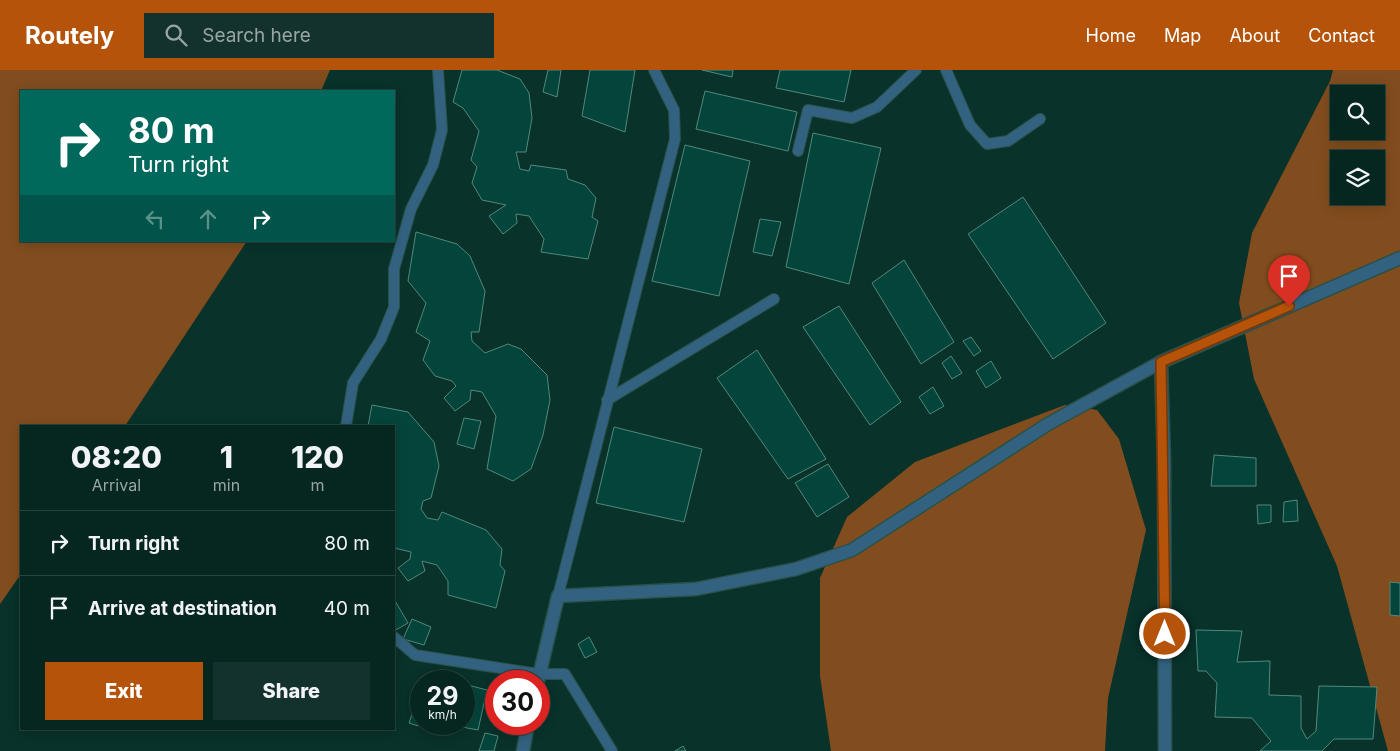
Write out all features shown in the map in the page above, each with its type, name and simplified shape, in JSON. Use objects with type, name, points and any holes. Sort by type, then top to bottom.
[{"type":"street","points":[[540,670],[558,596],[696,589],[796,569],[852,550],[1048,424],[1161,362],[1400,258]]},
{"type":"street","points":[[1161,362],[1164,461],[1165,751]]},
{"type":"street","points":[[523,751],[526,735]]},
{"type":"lane","points":[[346,425],[353,383],[381,339],[394,307],[394,269],[412,210],[433,165],[442,130],[438,70]]},
{"type":"lane","points":[[558,596],[675,139],[674,110],[654,70]]},
{"type":"lane","points":[[798,151],[808,110],[852,118],[877,107],[916,70]]},
{"type":"lane","points":[[946,70],[970,125],[987,144],[1008,141],[1040,119]]},
{"type":"lane","points":[[607,400],[774,298]]},
{"type":"lane","points":[[395,638],[415,655],[495,670]]},
{"type":"lane","points":[[550,676],[565,674],[612,751]]},
{"type":"shaded area","points":[[0,70],[330,70],[321,90],[20,90],[20,242],[246,242],[126,425],[20,425],[20,575],[0,604]]},
{"type":"shaded area","points":[[1333,70],[1400,70],[1400,751],[1388,751],[1337,566],[1254,379],[1239,303],[1252,233],[1330,81]]},
{"type":"shaded area","points":[[1065,405],[1097,410],[1119,439],[1146,530],[1108,698],[1105,751],[831,751],[820,676],[820,578],[847,517],[915,462]]},
{"type":"building","points":[[462,70],[497,70],[520,79],[529,93],[532,118],[526,152],[516,152],[520,169],[529,171],[531,165],[566,170],[568,179],[585,185],[596,198],[592,217],[598,221],[588,259],[541,252],[544,239],[529,216],[516,214],[517,223],[503,234],[489,216],[506,205],[482,200],[472,183],[477,167],[471,160],[479,131],[463,108],[453,102]]},
{"type":"building","points":[[548,70],[561,70],[557,97],[543,92]]},
{"type":"building","points":[[590,70],[635,70],[625,132],[582,116]]},
{"type":"building","points":[[702,70],[733,70],[732,77]]},
{"type":"building","points":[[780,70],[851,70],[844,102],[776,88]]},
{"type":"building","points":[[705,91],[797,112],[788,151],[696,129]]},
{"type":"building","points":[[813,133],[881,148],[849,284],[786,267]]},
{"type":"building","points":[[685,145],[750,161],[719,296],[652,281]]},
{"type":"building","points":[[1023,197],[1106,323],[1053,359],[968,234]]},
{"type":"building","points":[[760,219],[781,222],[772,256],[753,252]]},
{"type":"building","points":[[416,232],[457,244],[470,256],[485,291],[479,332],[471,332],[472,341],[485,353],[508,344],[521,349],[547,375],[550,400],[543,435],[531,469],[513,481],[487,469],[496,416],[482,392],[471,390],[470,400],[455,411],[444,398],[456,386],[452,381],[435,376],[423,360],[430,341],[416,332],[426,303],[408,281]]},
{"type":"building","points":[[904,260],[954,342],[921,364],[872,283]]},
{"type":"building","points":[[839,306],[901,402],[870,425],[803,327]]},
{"type":"building","points":[[971,337],[981,351],[974,356],[963,341]]},
{"type":"building","points":[[757,350],[826,459],[788,479],[717,378]]},
{"type":"building","points":[[951,356],[962,373],[952,379],[942,363]]},
{"type":"building","points":[[991,361],[1001,378],[986,388],[976,371]]},
{"type":"building","points":[[933,387],[944,406],[930,414],[919,397]]},
{"type":"building","points":[[372,405],[408,412],[434,442],[439,466],[431,498],[423,501],[421,509],[427,518],[438,520],[442,512],[486,530],[502,549],[500,565],[505,571],[496,608],[448,595],[448,581],[437,565],[422,561],[425,571],[408,581],[398,568],[410,559],[411,552],[395,548],[395,425],[368,425]]},
{"type":"building","points":[[464,418],[481,421],[474,449],[457,444]]},
{"type":"building","points":[[614,427],[702,449],[684,522],[596,503]]},
{"type":"building","points":[[1214,455],[1256,458],[1256,486],[1211,486]]},
{"type":"building","points":[[828,464],[849,497],[817,517],[795,483]]},
{"type":"building","points":[[1297,500],[1298,521],[1283,522],[1284,502]]},
{"type":"building","points":[[1257,505],[1271,505],[1271,522],[1258,524]]},
{"type":"building","points":[[1390,582],[1400,583],[1400,616],[1390,615]]},
{"type":"building","points":[[395,601],[408,623],[395,630]]},
{"type":"building","points":[[412,619],[431,627],[424,645],[403,639]]},
{"type":"building","points":[[1196,630],[1242,631],[1237,662],[1270,661],[1269,695],[1301,696],[1301,728],[1307,739],[1316,731],[1319,686],[1377,687],[1373,739],[1334,739],[1322,751],[1260,751],[1271,741],[1252,718],[1215,717],[1217,683],[1206,671],[1198,671]]},
{"type":"building","points":[[589,637],[597,652],[585,658],[578,644]]},
{"type":"building","points":[[475,687],[485,689],[485,699],[478,730],[475,729]]},
{"type":"building","points":[[485,733],[485,735],[498,736],[494,751],[479,751]]},
{"type":"building","points":[[683,746],[686,751],[675,751]]},
{"type":"route","points":[[1165,634],[1164,461],[1161,362],[1289,306]]}]
